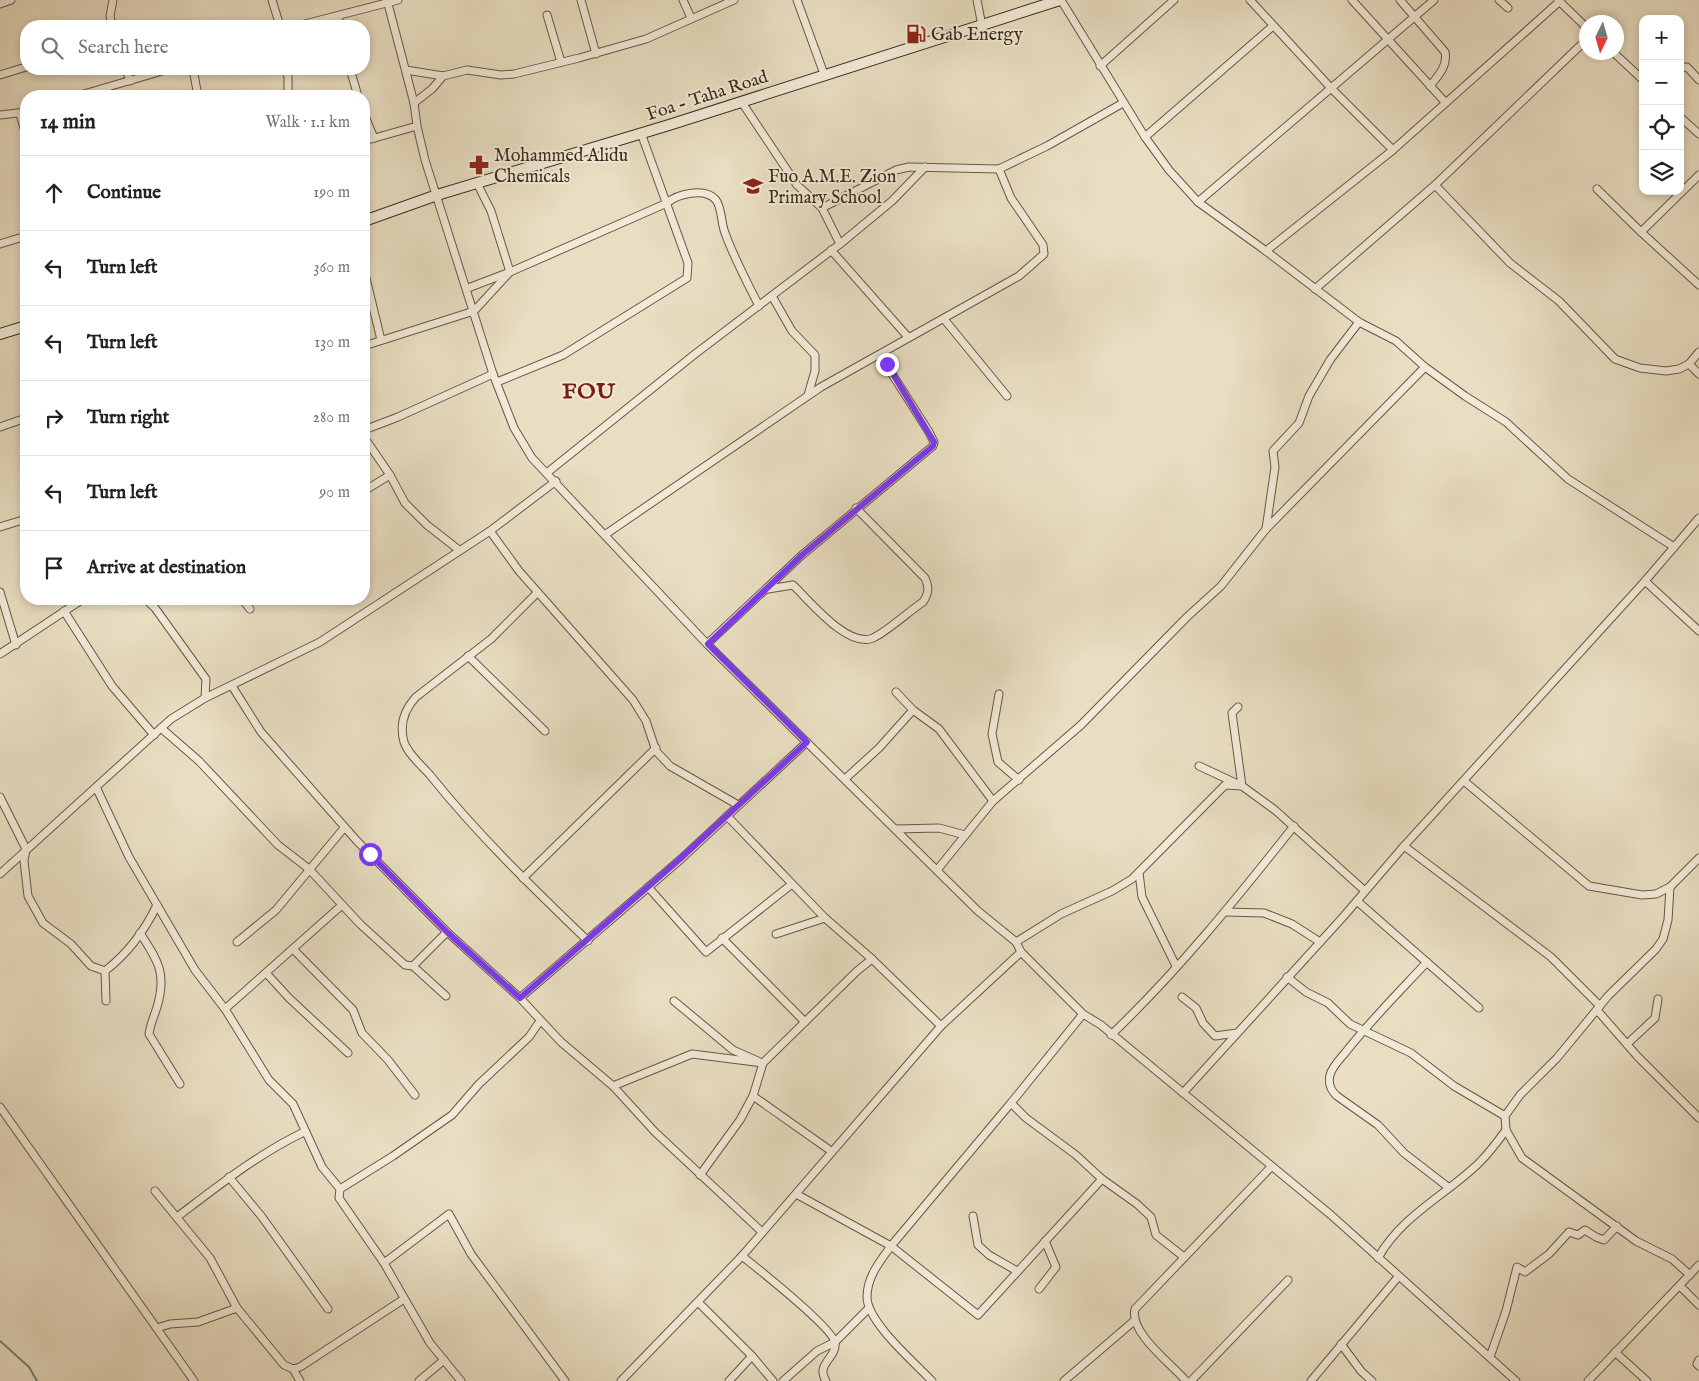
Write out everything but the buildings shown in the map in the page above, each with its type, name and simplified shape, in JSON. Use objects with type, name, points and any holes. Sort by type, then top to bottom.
[{"type":"street","points":[[0,4],[12,0]]},
{"type":"street","points":[[111,20],[112,0]]},
{"type":"street","points":[[272,0],[278,20]]},
{"type":"street","points":[[322,20],[387,1],[398,0]]},
{"type":"street","points":[[582,0],[596,54]]},
{"type":"street","points":[[682,0],[691,18]]},
{"type":"street","points":[[406,70],[443,76],[467,70],[501,75],[596,54],[646,38],[734,0]]},
{"type":"street","points":[[797,0],[824,74]]},
{"type":"street","points":[[977,0],[982,26]]},
{"type":"street","points":[[1061,0],[1145,137],[1169,170],[1198,202],[1359,322],[1396,341],[1464,396],[1506,422],[1568,479],[1674,547]]},
{"type":"street","name":"Foa - Taha Road","points":[[370,219],[437,195],[641,133],[1061,0]]},
{"type":"street","points":[[1100,66],[1174,0]]},
{"type":"street","points":[[1250,0],[1330,87],[1393,150]]},
{"type":"street","points":[[1352,0],[1386,40],[1445,102]]},
{"type":"street","points":[[1400,0],[1445,52],[1445,66],[1430,86]]},
{"type":"street","points":[[1198,202],[1330,87],[1434,0]]},
{"type":"street","points":[[1500,0],[1508,8]]},
{"type":"street","points":[[387,1],[414,103],[417,126],[493,374],[521,442],[532,458],[548,472],[708,644],[936,870],[978,910],[1016,942],[1021,952],[1083,1014],[1112,1035],[1270,1168],[1331,1215],[1516,1381]]},
{"type":"street","points":[[1266,251],[1393,150],[1559,1],[1579,20]]},
{"type":"street","points":[[547,15],[561,62]]},
{"type":"street","points":[[338,16],[339,20]]},
{"type":"street","points":[[1145,137],[1273,26]]},
{"type":"street","points":[[1315,289],[1435,185],[1579,47]]},
{"type":"street","points":[[1622,60],[1639,76]]},
{"type":"street","points":[[1684,67],[1687,67],[1699,80]]},
{"type":"street","points":[[0,75],[20,69]]},
{"type":"street","points":[[128,75],[130,81]]},
{"type":"street","points":[[98,90],[150,75]]},
{"type":"street","points":[[194,75],[197,90]]},
{"type":"street","points":[[287,75],[288,90]]},
{"type":"street","points":[[352,75],[356,90]]},
{"type":"street","points":[[414,103],[432,89],[443,76]]},
{"type":"street","points":[[741,101],[798,185],[822,208],[840,244]]},
{"type":"street","points":[[822,208],[896,170],[909,167],[999,169],[1047,146],[1123,103]]},
{"type":"street","points":[[0,116],[20,113]]},
{"type":"street","points":[[1684,121],[1699,134]]},
{"type":"street","points":[[370,139],[417,126]]},
{"type":"street","points":[[370,128],[374,138]]},
{"type":"street","points":[[497,382],[563,355],[687,278],[688,263],[641,133]]},
{"type":"street","points":[[548,472],[664,378],[840,244],[892,201],[925,168]]},
{"type":"street","points":[[606,534],[808,395],[1018,276],[1044,254],[1043,245],[1011,198],[999,169]]},
{"type":"street","points":[[1642,232],[1699,175]]},
{"type":"street","points":[[477,183],[491,211],[510,272]]},
{"type":"street","points":[[1435,185],[1510,263],[1559,301],[1615,359],[1640,368],[1666,371],[1679,369],[1689,364],[1699,352]]},
{"type":"street","points":[[1597,188],[1699,285]]},
{"type":"street","points":[[468,288],[510,272],[666,203],[682,194],[703,194],[715,199],[724,232],[759,306]]},
{"type":"street","points":[[0,244],[20,238]]},
{"type":"street","points":[[831,250],[908,337]]},
{"type":"street","points":[[370,344],[474,311],[510,272]]},
{"type":"street","points":[[370,295],[381,340]]},
{"type":"street","points":[[772,296],[792,331],[815,355],[815,371],[808,395]]},
{"type":"street","points":[[944,319],[1007,396]]},
{"type":"street","points":[[1266,529],[1275,467],[1273,451],[1299,423],[1309,396],[1330,360],[1359,322]]},
{"type":"street","points":[[0,334],[20,328]]},
{"type":"street","points":[[708,644],[768,590],[802,555],[856,508],[924,455],[934,442],[880,355]]},
{"type":"street","points":[[1689,364],[1699,374]]},
{"type":"street","points":[[936,870],[993,802],[1081,725],[1187,617],[1221,586],[1266,529],[1425,366]]},
{"type":"street","points":[[370,428],[493,374]]},
{"type":"street","points":[[0,427],[20,422]]},
{"type":"street","points":[[370,446],[390,475],[405,503],[427,525],[459,550]]},
{"type":"street","points":[[370,487],[390,475]]},
{"type":"street","points":[[0,874],[170,719],[206,698],[320,642],[459,550],[490,532],[556,481]]},
{"type":"street","points":[[768,590],[793,585],[832,624],[847,634],[872,639],[922,602],[928,595],[928,585],[925,578],[856,508]]},
{"type":"street","points":[[1183,1093],[1645,581],[1699,518]]},
{"type":"street","points":[[0,527],[20,521]]},
{"type":"street","points":[[490,532],[537,593],[562,617],[633,700],[646,721],[656,748],[670,766],[738,805]]},
{"type":"street","points":[[1645,581],[1699,631]]},
{"type":"street","points":[[0,592],[16,644]]},
{"type":"street","points":[[537,593],[491,639],[416,697],[406,708],[402,733],[405,745],[439,787],[523,878],[588,941]]},
{"type":"street","points":[[0,654],[74,605]]},
{"type":"street","points":[[152,605],[206,679],[206,698]]},
{"type":"street","points":[[247,605],[250,609]]},
{"type":"street","points":[[64,612],[112,686],[154,735]]},
{"type":"street","points":[[468,656],[545,731]]},
{"type":"street","points":[[232,686],[261,732],[344,828],[447,932],[520,998],[574,1055],[613,1086],[656,1132],[762,1232]]},
{"type":"street","points":[[896,692],[913,710],[939,729],[993,802]]},
{"type":"street","points":[[999,694],[992,734],[998,762],[1019,780]]},
{"type":"street","points":[[1238,707],[1232,714],[1242,786]]},
{"type":"street","points":[[845,779],[879,748],[913,710]]},
{"type":"street","points":[[161,728],[199,761],[278,845],[309,869],[342,905],[405,965],[413,966],[446,996]]},
{"type":"street","points":[[520,998],[588,941],[807,742]]},
{"type":"street","points":[[523,878],[656,748]]},
{"type":"street","points":[[1199,766],[1242,786],[1294,826],[1364,891]]},
{"type":"street","points":[[1464,781],[1589,886],[1642,895],[1656,894],[1670,887],[1699,858]]},
{"type":"street","points":[[1016,942],[1061,914],[1124,885],[1140,873],[1225,785],[1242,786]]},
{"type":"street","points":[[96,788],[129,857],[195,970],[225,1009],[269,1080],[293,1104],[304,1132],[322,1168],[340,1189],[339,1198],[384,1262],[430,1343],[461,1381]]},
{"type":"street","points":[[0,796],[26,849],[24,861],[28,896],[43,923],[71,944],[91,966],[105,971]]},
{"type":"street","points":[[727,816],[826,918],[872,959],[941,1026]]},
{"type":"street","points":[[1112,1035],[1147,1001],[1176,966],[1226,912],[1294,826]]},
{"type":"street","points":[[237,942],[276,910],[344,828]]},
{"type":"street","points":[[896,829],[939,828],[965,835]]},
{"type":"street","points":[[1404,846],[1552,957],[1598,1008],[1627,1044],[1699,1118]]},
{"type":"street","points":[[1140,873],[1142,897],[1176,966]]},
{"type":"street","points":[[648,887],[706,952],[792,884]]},
{"type":"street","points":[[1670,887],[1668,920],[1663,939],[1656,949],[1598,1008],[1557,1058],[1520,1095],[1505,1116],[1506,1130],[1522,1158],[1636,1241],[1680,1264],[1690,1275]]},
{"type":"street","points":[[1357,901],[1479,1008]]},
{"type":"street","points":[[105,971],[116,963],[140,933],[157,905]]},
{"type":"street","points":[[225,1009],[294,950],[342,905]]},
{"type":"street","points":[[1226,912],[1264,913],[1292,924],[1320,942]]},
{"type":"street","points":[[776,934],[826,918]]},
{"type":"street","points":[[413,966],[447,932]]},
{"type":"street","points":[[140,933],[160,964],[161,975],[161,989],[149,1034],[180,1084]]},
{"type":"street","points":[[722,938],[805,1022]]},
{"type":"street","points":[[294,950],[353,1010],[362,1033],[388,1060],[415,1094]]},
{"type":"street","points":[[621,1381],[742,1256],[831,1151],[898,1078],[941,1026],[1021,952]]},
{"type":"street","points":[[700,1175],[731,1134],[753,1096],[763,1063],[857,971],[872,959]]},
{"type":"street","points":[[1428,962],[1363,1030],[1330,1075],[1332,1091],[1378,1125],[1404,1153],[1448,1188]]},
{"type":"street","points":[[105,971],[106,1001]]},
{"type":"street","points":[[267,974],[289,998],[348,1054]]},
{"type":"street","points":[[1287,977],[1306,992],[1328,1003],[1350,1024],[1410,1053],[1454,1086],[1505,1116]]},
{"type":"street","points":[[1182,997],[1196,1008],[1204,1023],[1215,1036],[1237,1033]]},
{"type":"street","points":[[1627,1044],[1655,1018],[1658,998]]},
{"type":"street","points":[[674,1001],[733,1050],[763,1063]]},
{"type":"street","points":[[932,1381],[875,1320],[869,1308],[867,1297],[870,1281],[876,1266],[1083,1014]]},
{"type":"street","points":[[340,1189],[394,1156],[452,1115],[479,1084],[529,1037],[540,1021]]},
{"type":"street","points":[[613,1086],[692,1054],[763,1063]]},
{"type":"street","points":[[753,1096],[831,1151]]},
{"type":"street","points":[[1011,1103],[1026,1118],[1076,1155],[1102,1179],[1137,1204],[1151,1217],[1156,1236],[1184,1257]]},
{"type":"street","points":[[0,1108],[194,1381]]},
{"type":"street","points":[[1378,1258],[1388,1241],[1478,1164],[1506,1130]]},
{"type":"street","points":[[177,1217],[228,1178],[280,1143],[304,1132]]},
{"type":"street","points":[[1186,1381],[1168,1365],[1134,1321],[1133,1315],[1138,1303],[1270,1168]]},
{"type":"street","points":[[228,1178],[262,1218],[328,1309]]},
{"type":"street","points":[[796,1194],[891,1246],[978,1315],[1102,1179]]},
{"type":"street","points":[[155,1191],[210,1258],[237,1308],[284,1364],[292,1369],[300,1381]]},
{"type":"street","points":[[384,1262],[449,1214],[471,1254],[565,1381]]},
{"type":"street","points":[[973,1216],[978,1245],[989,1255],[1017,1271]]},
{"type":"street","points":[[1490,1357],[1518,1268],[1525,1272],[1548,1254],[1569,1232],[1578,1235],[1585,1230],[1604,1240],[1617,1226]]},
{"type":"street","points":[[1039,1289],[1056,1266],[1045,1241]]},
{"type":"street","points":[[742,1256],[807,1311],[830,1333],[835,1342]]},
{"type":"street","points":[[1588,1381],[1699,1265]]},
{"type":"street","points":[[1311,1381],[1398,1277]]},
{"type":"street","points":[[1191,1381],[1288,1280]]},
{"type":"street","points":[[1680,1286],[1699,1305]]},
{"type":"street","points":[[292,1369],[300,1367],[404,1299]]},
{"type":"street","points":[[698,1302],[752,1356],[773,1381]]},
{"type":"street","points":[[157,1328],[170,1324],[198,1322],[237,1308]]},
{"type":"street","points":[[826,1381],[822,1374],[822,1368],[835,1342],[869,1308]]},
{"type":"street","points":[[1064,1381],[1134,1321]]},
{"type":"street","points":[[783,1381],[817,1351],[835,1342]]},
{"type":"street","points":[[1341,1344],[1361,1371],[1372,1381]]},
{"type":"street","points":[[1615,1352],[1647,1381]]},
{"type":"street","points":[[728,1381],[752,1356]]},
{"type":"street","points":[[420,1381],[444,1360]]},
{"type":"street","points":[[1699,1360],[1697,1364],[1699,1366]]},
{"type":"waterway","points":[[0,1341],[29,1367],[37,1381]]},
{"type":"place","name":"Gab Energy","points":[[916,34]]},
{"type":"place","name":"Mohammed Alidu Chemicals","points":[[479,165]]},
{"type":"place","name":"Fuo A.M.E. Zion Primary School","points":[[753,186]]},
{"type":"district","name":"FOU","points":[[589,390]]},
{"type":"route","points":[[370,854],[447,932],[520,998],[588,941],[680,859],[807,742],[708,644],[731,621],[768,590],[778,577],[802,555],[864,501],[933,446],[934,442],[887,364]]}]
